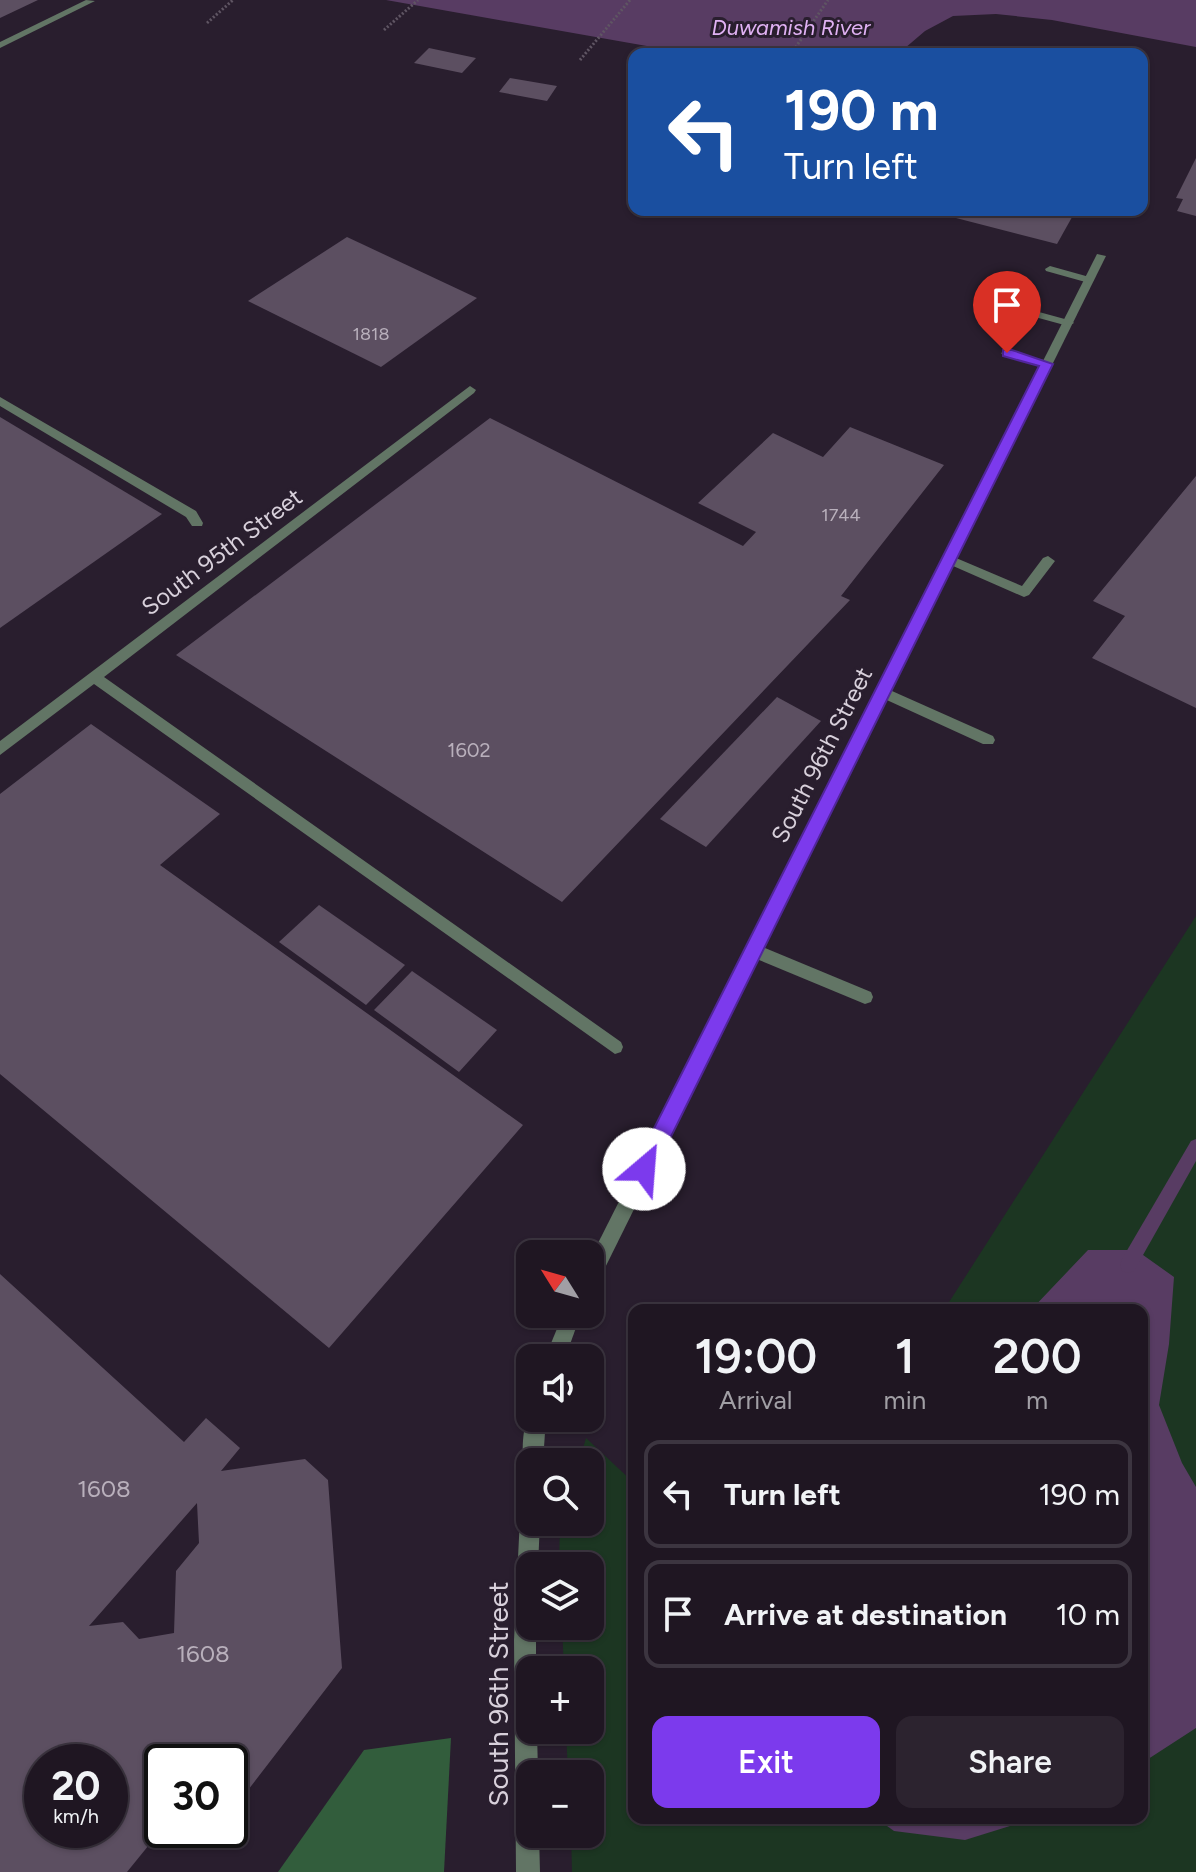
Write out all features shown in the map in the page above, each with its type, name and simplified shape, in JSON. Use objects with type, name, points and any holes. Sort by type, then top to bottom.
[{"type":"street","points":[[0,45],[91,1]]},
{"type":"street","name":"South 96th Street","points":[[604,1250],[1101,256]]},
{"type":"street","points":[[1050,269],[1089,280]]},
{"type":"street","points":[[1028,312],[1068,323]]},
{"type":"street","points":[[1007,353],[1047,364]]},
{"type":"street","name":"South 95th Street","points":[[0,749],[470,390]]},
{"type":"street","points":[[0,401],[191,514],[197,523]]},
{"type":"street","points":[[949,559],[1024,592],[1048,561]]},
{"type":"street","points":[[94,677],[615,1047]]},
{"type":"street","points":[[883,692],[988,740]]},
{"type":"street","points":[[753,950],[865,997]]},
{"type":"street","name":"South 96th Street","points":[[528,1872],[525,1640],[529,1536]]},
{"type":"path","points":[[207,23],[233,0]]},
{"type":"path","points":[[384,30],[418,0]]},
{"type":"path","points":[[580,60],[630,0]]},
{"type":"path","points":[[795,48],[828,0]]},
{"type":"green space","points":[[1196,916],[1196,1872],[572,1872],[571,1848],[604,1848],[604,1760],[567,1760],[567,1744],[604,1744],[604,1656],[563,1656],[563,1640],[604,1640],[604,1552],[559,1552],[560,1536],[604,1536],[604,1455],[628,1477],[628,1824],[1148,1824],[1148,1304],[948,1304]]},
{"type":"green space","points":[[586,1438],[597,1448],[583,1448]]},
{"type":"green space","points":[[451,1738],[444,1872],[278,1872],[364,1750]]},
{"type":"water","name":"Duwamish River","points":[[386,0],[1196,0],[1196,47],[1052,20],[996,14],[953,16],[925,31],[905,48],[658,48]]},
{"type":"water","points":[[1088,1250],[1136,1250],[1174,1277],[1169,1344],[1159,1405],[1182,1463],[1196,1487],[1196,1728],[1148,1759],[1148,1304],[1037,1304]]},
{"type":"water","points":[[884,1824],[1017,1824],[965,1840],[894,1831]]},
{"type":"building","points":[[0,0],[38,0],[0,18]]},
{"type":"building","points":[[429,48],[476,58],[462,73],[414,63]]},
{"type":"building","points":[[510,78],[557,86],[547,101],[499,92]]},
{"type":"building","points":[[1196,158],[1196,216],[1177,211],[1183,199],[1176,198]]},
{"type":"building","points":[[948,216],[1073,216],[1057,244]]},
{"type":"building","points":[[347,237],[477,298],[381,367],[248,301]]},
{"type":"building","points":[[0,417],[162,514],[0,628]]},
{"type":"building","points":[[490,418],[743,546],[756,532],[698,503],[773,433],[823,457],[850,427],[944,465],[841,596],[850,600],[562,902],[176,655]]},
{"type":"building","points":[[1196,476],[1196,708],[1092,658],[1125,616],[1093,601]]},
{"type":"building","points":[[777,697],[821,721],[706,847],[660,819]]},
{"type":"building","points":[[91,724],[220,814],[160,865],[523,1125],[329,1348],[0,1074],[0,794]]},
{"type":"building","points":[[319,905],[405,965],[366,1005],[279,942]]},
{"type":"building","points":[[412,971],[497,1030],[459,1072],[374,1010]]},
{"type":"building","points":[[0,1274],[184,1442],[206,1418],[240,1448],[221,1471],[305,1459],[328,1480],[342,1668],[248,1790],[248,1744],[144,1744],[144,1848],[146,1848],[127,1872],[0,1872]],"holes":[[[197,1503],[199,1543],[176,1571],[174,1633],[139,1639],[123,1622],[89,1626]]]},
{"type":"waterway","points":[[1128,1265],[1196,1146]]},
{"type":"route","points":[[644,1169],[1047,364],[1007,353]]}]
